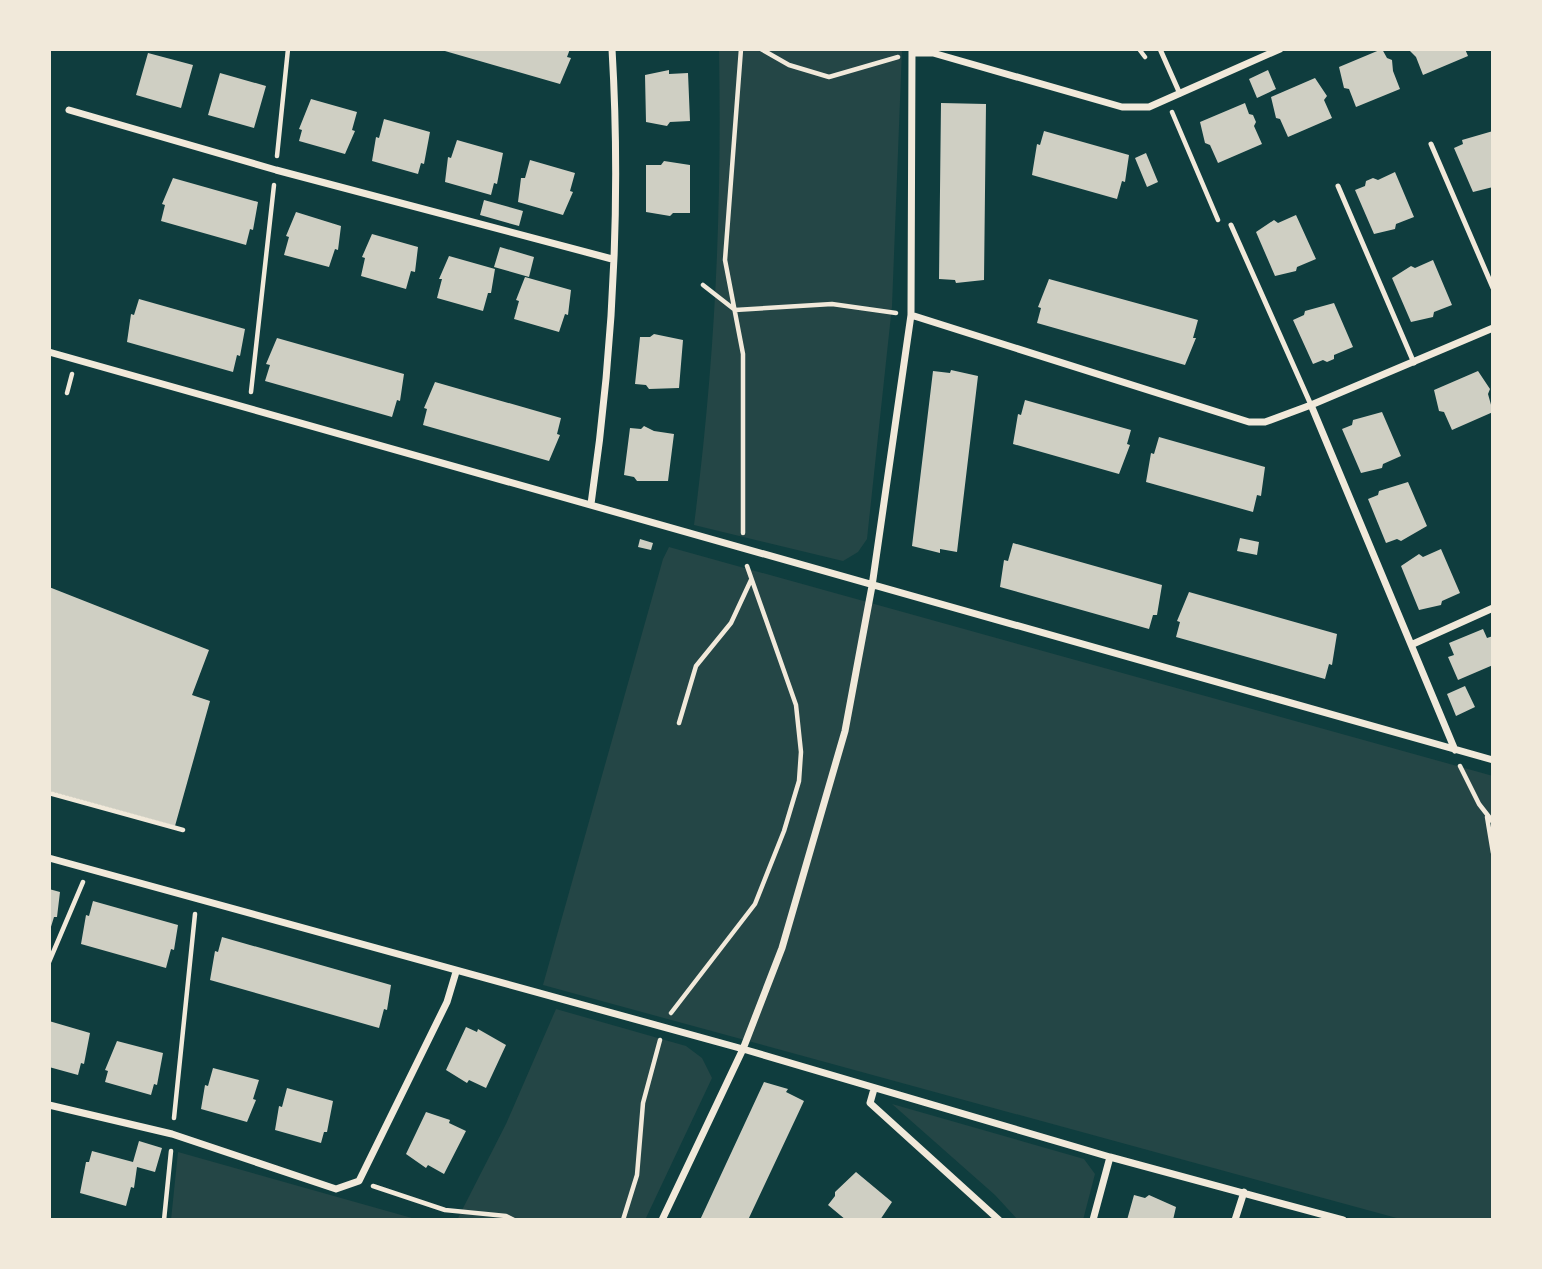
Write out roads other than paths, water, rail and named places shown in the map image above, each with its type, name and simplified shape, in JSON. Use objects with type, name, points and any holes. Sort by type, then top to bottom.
[{"type":"street","points":[[591,504],[607,395],[618,145],[612,49]]},
{"type":"street","points":[[662,1220],[743,1049],[782,948],[820,825],[845,731],[872,586],[911,315],[912,51],[933,53],[1122,107],[1149,107],[1280,49]]},
{"type":"street","points":[[69,110],[276,170],[612,259]]},
{"type":"street","points":[[911,315],[1249,422],[1265,422],[1311,405],[1493,328]]},
{"type":"street","points":[[49,352],[1493,760]]},
{"type":"street","points":[[1311,405],[1455,750]]},
{"type":"street","points":[[1413,644],[1493,608]]},
{"type":"street","points":[[49,858],[743,1049],[1110,1157],[1343,1220]]},
{"type":"street","points":[[49,1105],[172,1134],[336,1189],[359,1181],[447,1002],[456,972]]},
{"type":"street","points":[[874,1088],[870,1103],[999,1220]]},
{"type":"street","points":[[1093,1220],[1110,1157]]},
{"type":"street","points":[[1236,1220],[1244,1192]]},
{"type":"lane","points":[[1160,49],[1180,94]]},
{"type":"lane","points":[[1431,144],[1493,288]]},
{"type":"lane","points":[[1338,186],[1414,363]]},
{"type":"lane","points":[[1231,225],[1311,405]]}]
